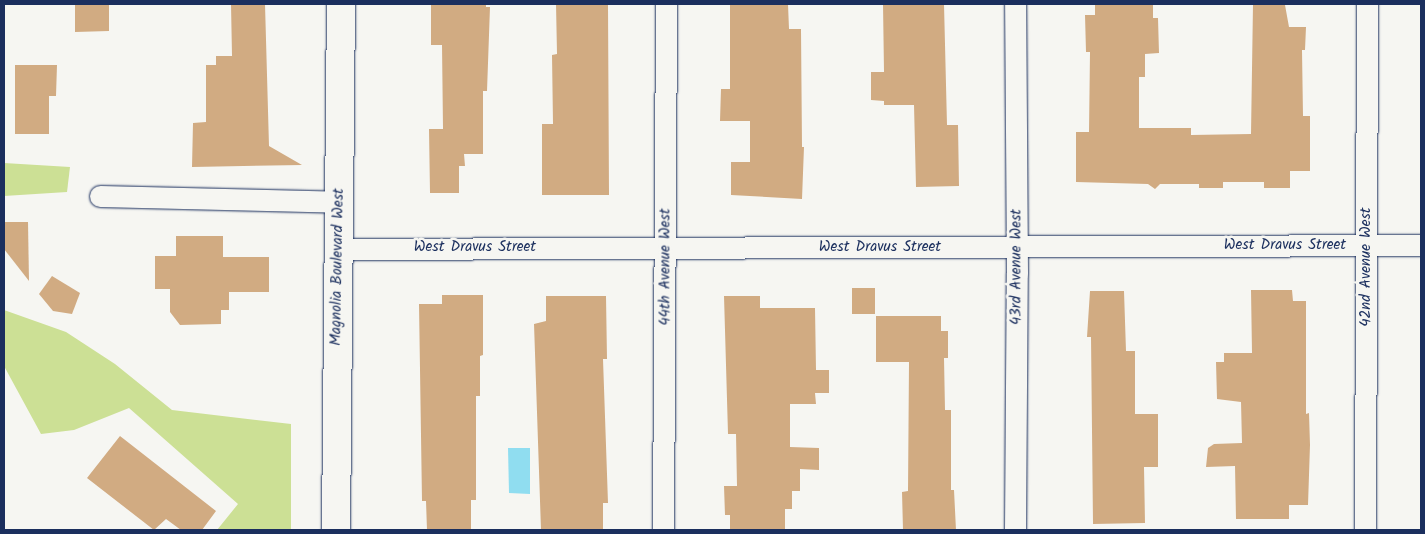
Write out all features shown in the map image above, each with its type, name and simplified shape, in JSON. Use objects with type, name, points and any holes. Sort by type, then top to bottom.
[{"type":"street","name":"Magnolia Boulevard West","points":[[336,530],[341,4]]},
{"type":"street","name":"44th Avenue West","points":[[663,530],[666,4]]},
{"type":"street","name":"43rd Avenue West","points":[[1015,4],[1017,248],[1015,530]]},
{"type":"street","name":"42nd Avenue West","points":[[1365,530],[1367,4]]},
{"type":"street","points":[[100,196],[339,202]]},
{"type":"street","name":"West Dravus Street","points":[[338,249],[1017,248],[1421,245]]},
{"type":"green space","points":[[4,163],[70,167],[67,192],[4,196]]},
{"type":"green space","points":[[4,310],[66,332],[115,364],[172,410],[291,424],[291,530],[217,530],[238,504],[129,408],[74,430],[41,434],[4,366]]},
{"type":"water","points":[[508,448],[530,448],[530,494],[509,493]]},
{"type":"building","points":[[75,4],[109,4],[109,31],[75,32]]},
{"type":"building","points":[[231,4],[265,4],[269,146],[302,165],[192,167],[193,123],[206,122],[206,65],[216,65],[216,56],[232,56]]},
{"type":"building","points":[[431,4],[486,4],[486,7],[490,7],[487,91],[483,91],[483,154],[464,154],[465,166],[459,166],[459,193],[430,193],[429,129],[443,129],[442,45],[431,45]]},
{"type":"building","points":[[556,4],[608,4],[609,195],[542,195],[542,124],[553,124],[552,55],[557,54]]},
{"type":"building","points":[[730,4],[788,4],[789,29],[801,29],[802,147],[804,147],[802,199],[731,195],[731,162],[750,162],[750,121],[720,121],[721,89],[730,89]]},
{"type":"building","points":[[883,4],[944,4],[947,125],[958,125],[959,186],[916,187],[914,105],[884,105],[884,101],[871,100],[871,72],[884,72]]},
{"type":"building","points":[[1095,4],[1153,4],[1153,18],[1158,18],[1159,53],[1145,54],[1145,77],[1139,77],[1139,128],[1191,128],[1191,135],[1251,134],[1253,4],[1285,5],[1289,27],[1306,27],[1305,50],[1302,50],[1303,116],[1310,116],[1310,171],[1290,171],[1290,188],[1264,188],[1264,182],[1223,182],[1223,188],[1199,188],[1199,184],[1160,184],[1155,189],[1148,184],[1076,182],[1076,132],[1089,132],[1090,52],[1086,52],[1085,15],[1095,15]]},
{"type":"building","points":[[15,65],[57,65],[56,96],[49,96],[49,134],[15,134]]},
{"type":"building","points":[[4,222],[28,222],[29,281],[4,249]]},
{"type":"building","points":[[176,236],[223,236],[223,257],[269,257],[269,292],[229,292],[229,310],[221,310],[221,324],[180,325],[170,312],[170,289],[155,289],[155,256],[176,256]]},
{"type":"building","points":[[52,276],[80,293],[72,314],[53,311],[39,294]]},
{"type":"building","points":[[852,288],[875,288],[875,314],[852,314]]},
{"type":"building","points":[[1251,290],[1292,290],[1293,301],[1306,301],[1306,414],[1309,413],[1310,445],[1308,505],[1289,505],[1289,519],[1236,519],[1235,466],[1206,467],[1208,448],[1214,444],[1242,443],[1241,402],[1217,399],[1216,362],[1224,362],[1224,353],[1252,353]]},
{"type":"building","points":[[1090,291],[1124,291],[1126,351],[1135,351],[1135,414],[1158,414],[1158,467],[1144,467],[1145,523],[1093,524],[1091,337],[1087,337]]},
{"type":"building","points":[[442,295],[483,295],[483,355],[480,356],[480,396],[476,396],[476,500],[471,500],[471,530],[427,530],[426,501],[422,501],[419,304],[442,304]]},
{"type":"building","points":[[546,296],[606,296],[607,359],[603,359],[608,503],[603,503],[603,530],[541,530],[534,324],[546,321]]},
{"type":"building","points":[[724,296],[760,296],[760,308],[815,308],[816,370],[829,370],[829,393],[815,393],[816,404],[790,404],[790,447],[819,448],[819,470],[800,469],[800,491],[792,491],[792,509],[785,509],[785,530],[730,530],[730,515],[725,515],[724,486],[737,486],[736,434],[728,434]]},
{"type":"building","points":[[876,316],[941,316],[941,331],[948,331],[948,358],[944,358],[945,410],[951,410],[951,490],[954,490],[956,530],[903,530],[902,492],[908,491],[909,362],[876,362]]},
{"type":"building","points":[[120,436],[216,511],[202,530],[181,530],[166,519],[154,530],[87,478]]}]
